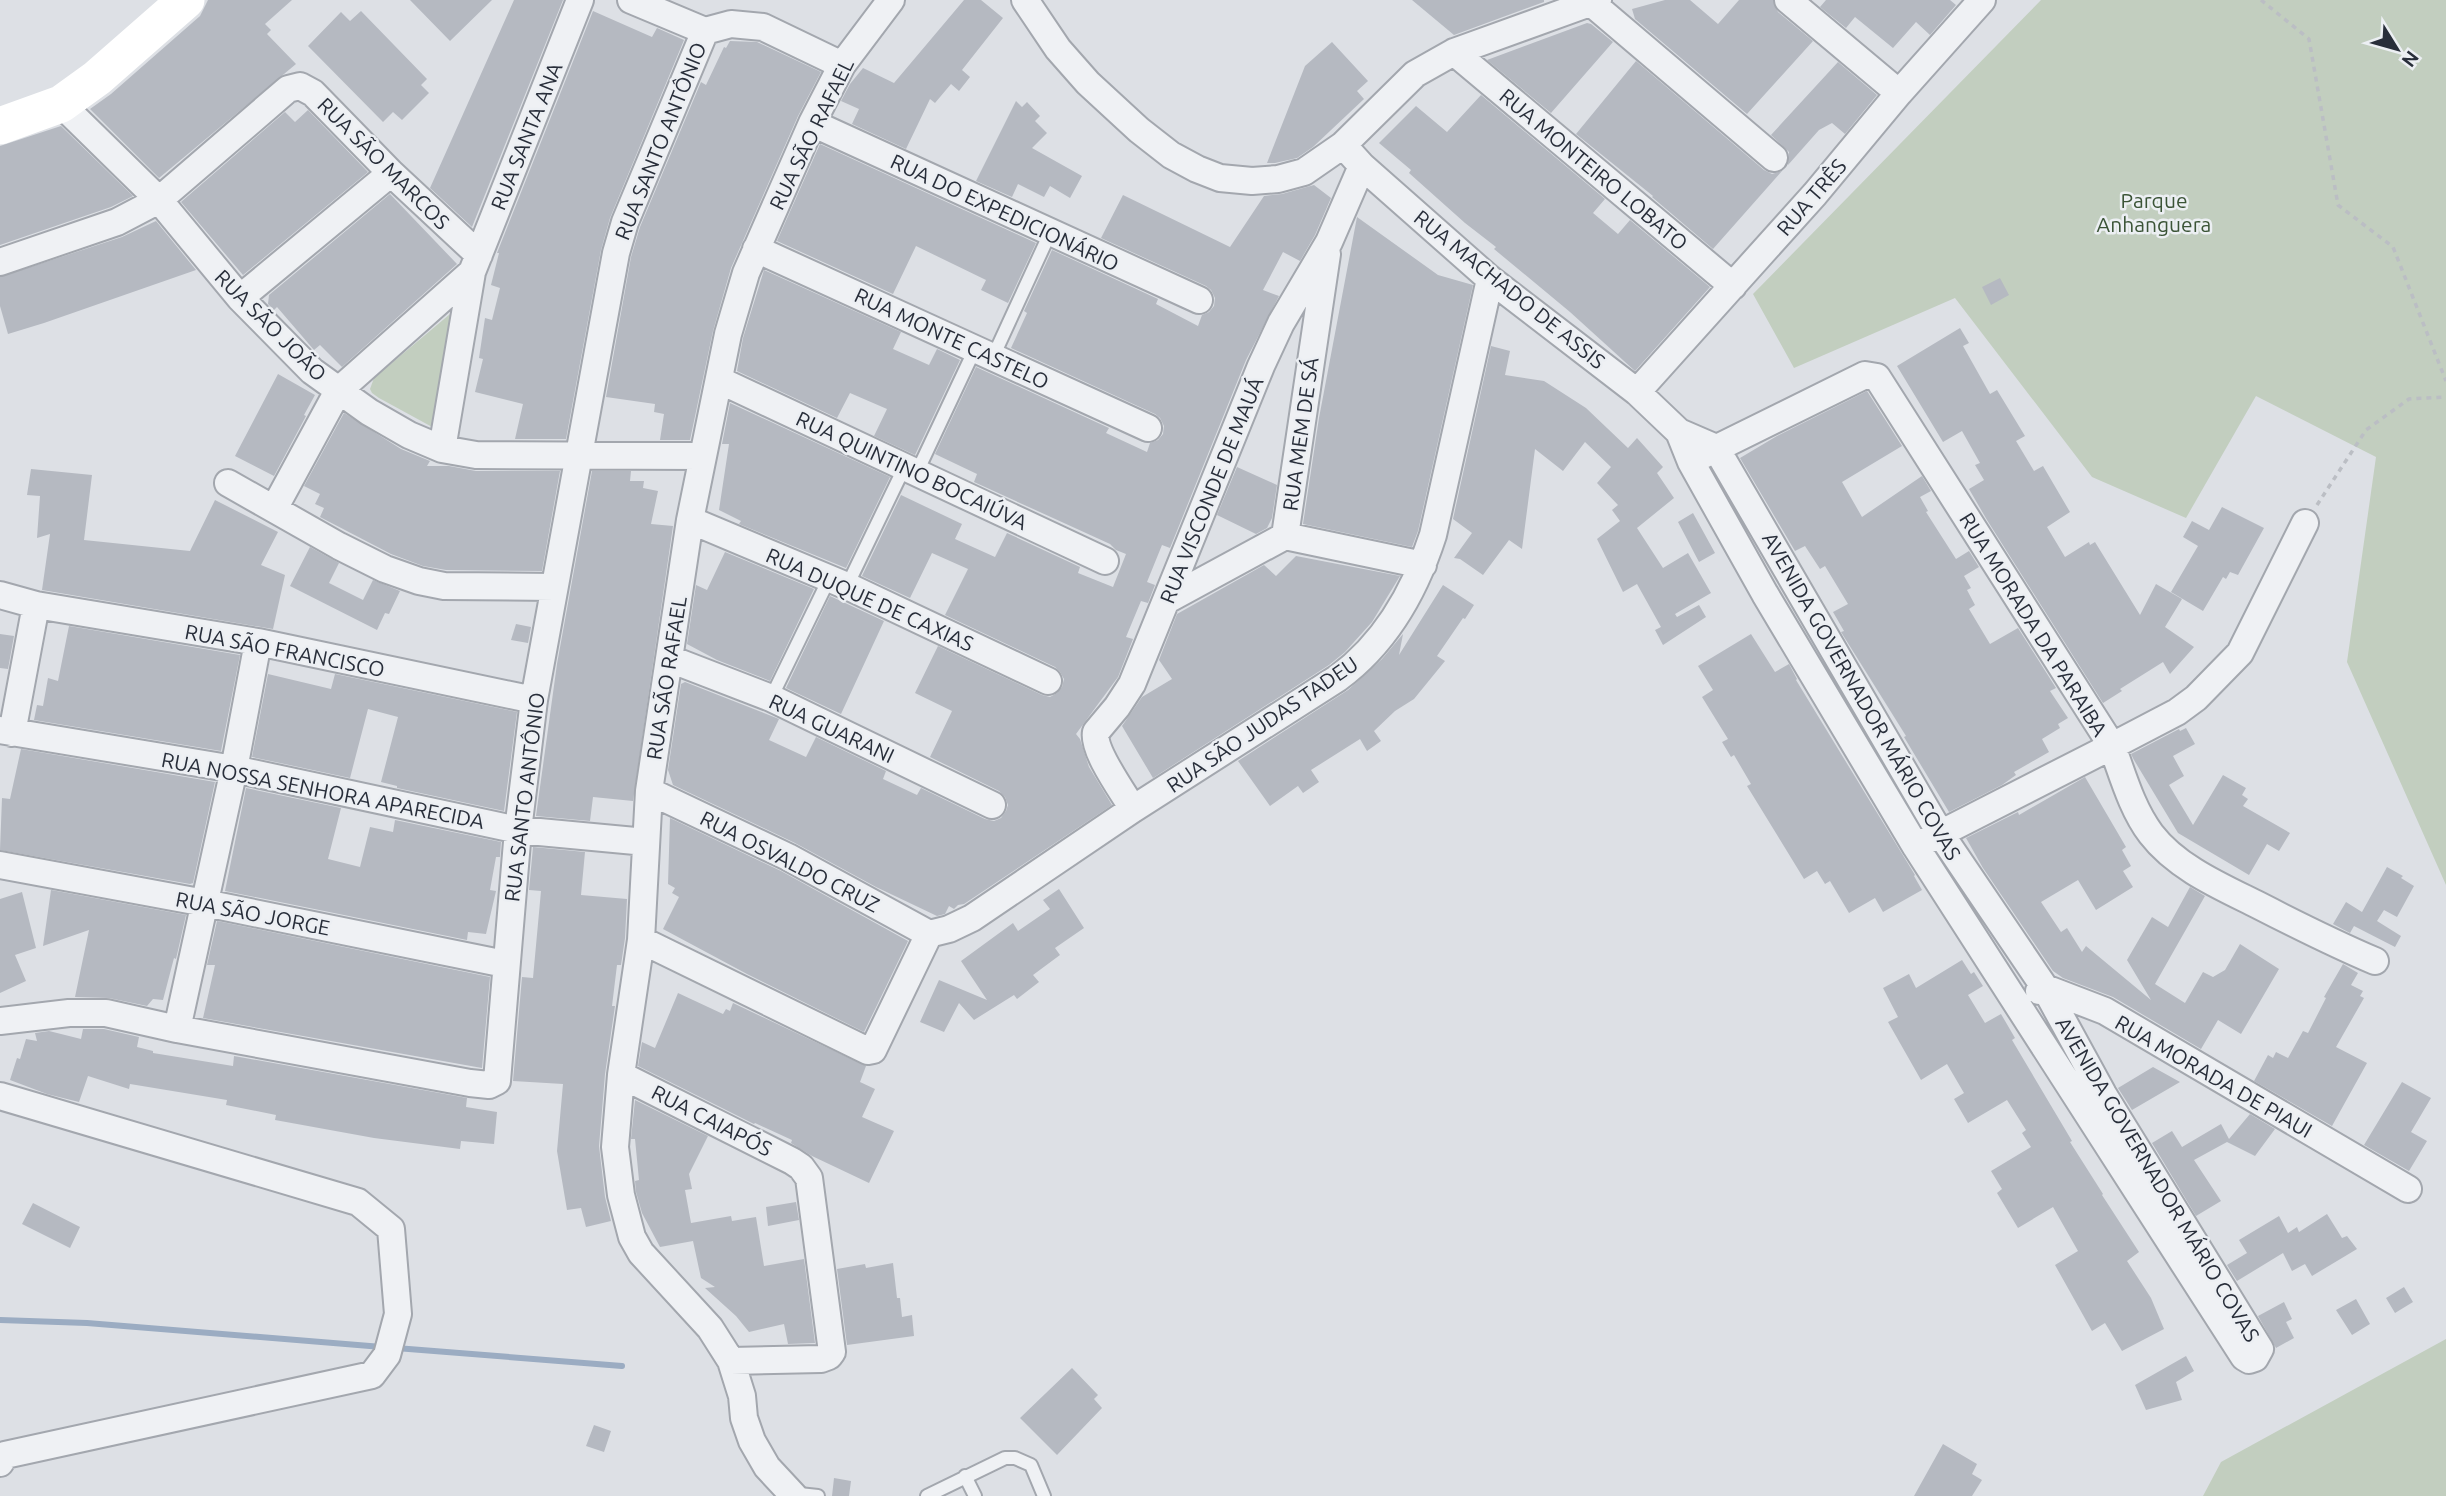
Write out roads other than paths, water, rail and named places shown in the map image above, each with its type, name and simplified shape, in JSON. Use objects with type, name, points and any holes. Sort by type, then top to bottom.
[{"type":"main road","points":[[0,126],[61,104],[97,78],[186,0]]},
{"type":"street","name":"RUA SANTA ANA","points":[[442,449],[475,264],[580,0]]},
{"type":"street","points":[[631,0],[705,31],[732,24],[763,27],[842,65]]},
{"type":"street","name":"RUA SÃO RAFAEL","points":[[792,1494],[767,1467],[751,1441],[744,1418],[742,1396],[731,1361],[710,1328],[641,1253],[629,1231],[615,1147],[621,1075],[641,940],[649,791],[701,456],[738,294],[812,123],[842,65],[891,0]]},
{"type":"street","points":[[1025,0],[1058,49],[1088,83],[1139,130],[1171,155],[1220,178],[1252,181],[1278,179],[1304,172],[1343,145],[1415,74],[1454,52],[1592,1],[1774,158]]},
{"type":"street","points":[[1788,0],[1899,93]]},
{"type":"street","name":"RUA TRÊS","points":[[1637,392],[1815,194],[1899,93],[1982,0]]},
{"type":"street","name":"RUA SANTO ANTÔNIO","points":[[0,1021],[69,1013],[106,1013],[177,1029],[489,1086],[497,1081],[518,830],[534,700],[618,244],[705,31]]},
{"type":"street","name":"RUA MONTEIRO LOBATO","points":[[1454,52],[1733,286]]},
{"type":"street","name":"RUA SÃO MARCOS","points":[[0,262],[117,222],[159,200],[288,89],[295,86],[306,88],[313,93],[475,264]]},
{"type":"street","name":"RUA SÃO JOÃO","points":[[61,104],[159,200],[240,298],[312,371],[369,412],[409,435],[442,449],[476,455],[701,456]]},
{"type":"street","name":"RUA DO EXPEDICIONÁRIO","points":[[812,123],[1199,300]]},
{"type":"street","name":"RUA MACHADO DE ASSIS","points":[[1343,145],[1362,166],[1490,279],[1637,392],[1679,432],[1716,448]]},
{"type":"street","name":"RUA VISCONDE DE MAUÁ","points":[[1133,809],[1098,749],[1094,736],[1132,684],[1261,366],[1281,323],[1329,242],[1362,166]]},
{"type":"street","points":[[240,298],[391,173]]},
{"type":"street","name":"RUA MEM DE SÁ","points":[[1167,600],[1285,536],[1329,242]]},
{"type":"street","name":"RUA MONTE CASTELO","points":[[756,249],[1148,428]]},
{"type":"street","name":"RUA SANTA ANA","points":[[274,509],[338,391],[475,264]]},
{"type":"street","name":"RUA SÃO JUDAS TADEU","points":[[929,934],[949,929],[972,918],[1133,809],[1349,670],[1384,635],[1423,565],[1441,499],[1490,279]]},
{"type":"street","name":"RUA MORADA DA PARAIBA","points":[[1691,462],[1865,375],[1877,377],[2112,746],[2137,814],[2152,836],[2166,850],[2223,888],[2324,939],[2375,961]]},
{"type":"street","name":"RUA QUINTINO BOCAIÚVA","points":[[719,380],[1105,561]]},
{"type":"street","name":"RUA MACHADO DE ASSIS","points":[[1679,432],[1691,462]]},
{"type":"street","name":"AVENIDA GOVERNADOR MÁRIO COVAS","points":[[1691,462],[1765,594],[1916,847],[2244,1357],[2249,1360],[2255,1358],[2260,1349],[2110,1106],[2045,988],[1940,833],[1716,448]]},
{"type":"street","points":[[228,483],[339,546],[385,569],[419,581],[444,586],[554,587]]},
{"type":"street","name":"RUA DUQUE DE CAXIAS","points":[[690,520],[838,583],[1048,681]]},
{"type":"street","points":[[1916,847],[2177,712],[2196,698],[2240,653],[2305,523]]},
{"type":"street","points":[[1285,536],[1423,565]]},
{"type":"street","name":"RUA SÃO FRANCISCO","points":[[0,595],[36,605],[258,642],[534,700]]},
{"type":"street","points":[[6,732],[36,605]]},
{"type":"street","points":[[177,1029],[234,769],[258,642]]},
{"type":"street","points":[[1806,659],[1829,645]]},
{"type":"street","name":"RUA GUARANI","points":[[670,659],[771,698],[992,805]]},
{"type":"street","name":"RUA NOSSA SENHORA APARECIDA","points":[[6,732],[234,769],[518,830],[646,842]]},
{"type":"street","name":"RUA OSVALDO CRUZ","points":[[649,791],[788,857],[929,934]]},
{"type":"street","name":"RUA SÃO JORGE","points":[[0,865],[205,903],[505,964]]},
{"type":"street","points":[[641,940],[870,1051],[876,1046],[929,934]]},
{"type":"street","points":[[2016,1001],[2045,988]]},
{"type":"street","name":"RUA MORADA DE PIAUI","points":[[2045,988],[2105,1011],[2408,1189]]},
{"type":"street","name":"RUA CAIAPÓS","points":[[621,1075],[801,1167],[811,1184],[832,1352],[821,1359],[731,1361]]},
{"type":"street","points":[[0,1096],[358,1202],[391,1229],[398,1314],[390,1348],[372,1375],[5,1455],[0,1463]]},
{"type":"lane","points":[[771,698],[838,583],[984,353],[1050,233]]},
{"type":"lane","points":[[927,1496],[1006,1458],[1016,1458],[1031,1465],[1044,1496]]},
{"type":"lane","points":[[965,1476],[975,1496]]},
{"type":"lane","points":[[792,1494],[818,1496]]},
{"type":"waterway","points":[[0,1320],[87,1323],[382,1347]]},
{"type":"waterway","points":[[396,1348],[622,1366]]},
{"type":"park label","name":"Parque Anhanguera","points":[[2154,212]]}]
